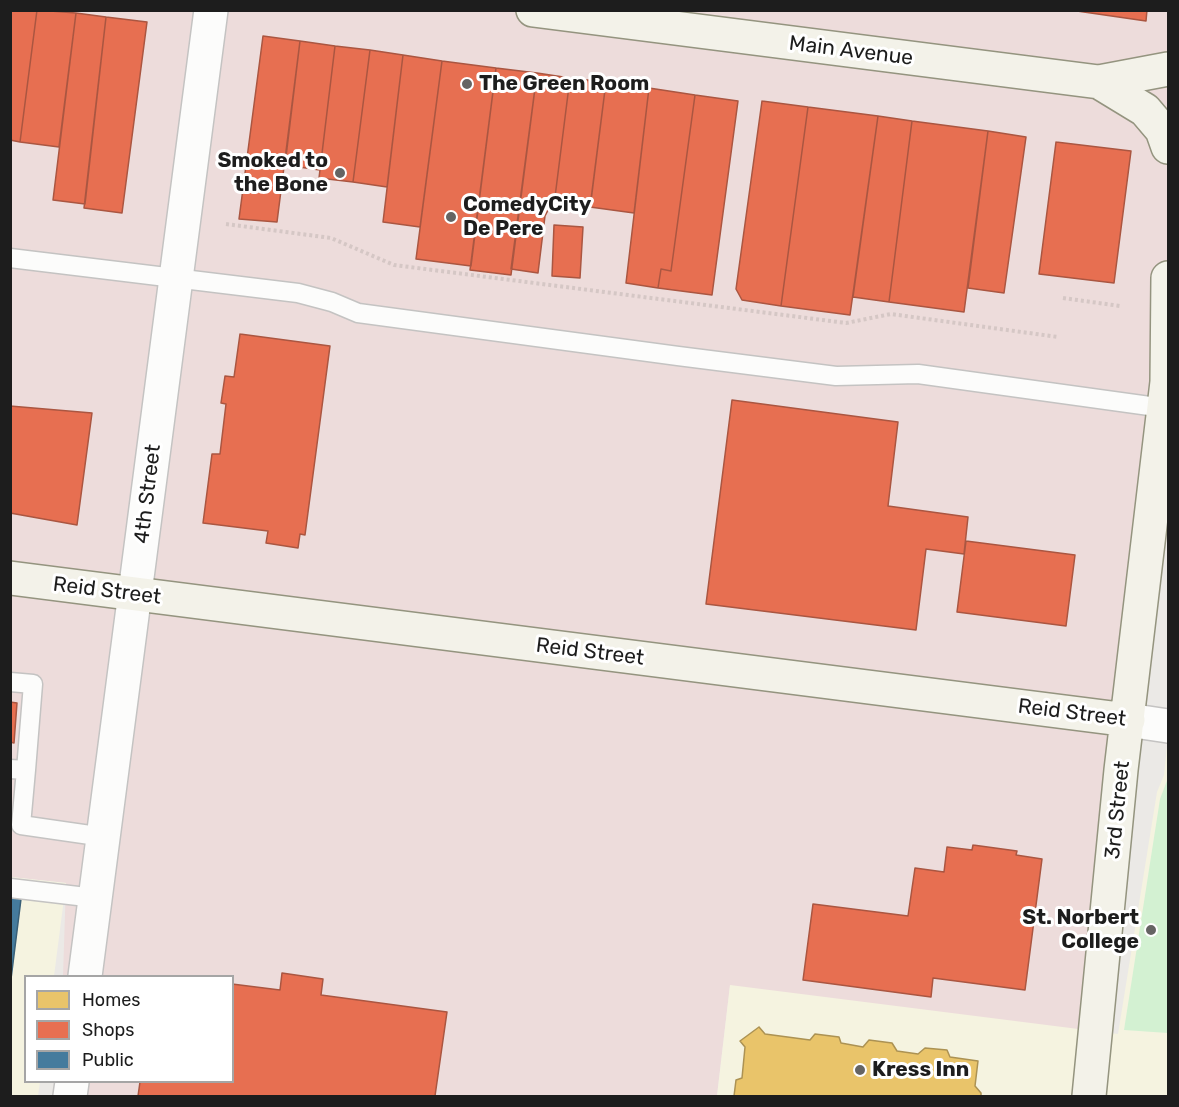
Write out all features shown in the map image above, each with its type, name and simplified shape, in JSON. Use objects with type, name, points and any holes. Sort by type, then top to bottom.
[{"type":"main road","name":"Main Avenue","points":[[533,10],[1099,82],[1168,69]]},
{"type":"main road","points":[[1099,82],[1145,110],[1162,130],[1168,147]]},
{"type":"main road","name":"3rd Street","points":[[1089,1096],[1128,720],[1166,388],[1168,278]]},
{"type":"main road","name":"Reid Street","points":[[10,578],[1128,720]]},
{"type":"street","name":"4th Street","points":[[85,975],[211,10]]},
{"type":"street","name":"Reid Street","points":[[1128,720],[1168,726]]},
{"type":"lane","points":[[10,258],[176,280],[298,293],[332,302],[358,313],[836,376],[918,374],[1166,388]]},
{"type":"lane","points":[[10,682],[33,684],[18,770],[21,825],[104,837]]},
{"type":"lane","points":[[10,888],[95,898]]},
{"type":"path","points":[[226,224],[331,238],[394,265],[846,323],[891,314],[1058,337]]},
{"type":"path","points":[[1063,298],[1120,306]]},
{"type":"shaded area","points":[[11,11],[1168,11],[1168,376],[1094,1050],[730,986],[717,1096],[59,1096],[60,1083],[234,1083],[234,975],[63,975],[66,883],[11,877]]},
{"type":"shaded area","name":"St. Norbert College","points":[[1168,737],[1168,1096],[717,1096],[730,985],[1118,1034],[1157,792],[1164,775]]},
{"type":"shaded area","points":[[11,877],[66,883],[54,975],[24,975],[24,1083],[40,1083],[38,1096],[11,1096]]},
{"type":"green space","points":[[1168,778],[1168,1033],[1124,1030],[1160,799]]},
{"type":"building: Homes","name":"Kress Inn","points":[[759,1027],[765,1034],[810,1040],[815,1034],[839,1037],[841,1043],[863,1047],[869,1040],[892,1043],[897,1051],[918,1054],[925,1048],[947,1050],[950,1057],[978,1061],[975,1086],[981,1096],[734,1096],[736,1080],[742,1078],[745,1047],[740,1041]]},
{"type":"building: Shops","points":[[10,10],[37,10],[20,142],[10,140]]},
{"type":"building: Shops","points":[[37,10],[76,13],[59,147],[20,142]]},
{"type":"building: Shops","points":[[1070,10],[1147,10],[1146,21]]},
{"type":"building: Shops","points":[[76,13],[106,17],[85,204],[53,200]]},
{"type":"building: Shops","points":[[106,17],[147,22],[122,213],[84,208]]},
{"type":"building: Shops","points":[[263,36],[300,41],[277,222],[239,219]]},
{"type":"building: Shops","points":[[300,41],[335,46],[320,170],[285,165]]},
{"type":"building: Shops","points":[[335,46],[370,50],[353,182],[319,178]]},
{"type":"building: Shops","points":[[370,50],[403,55],[387,187],[353,182]]},
{"type":"building: Shops","points":[[403,55],[442,61],[420,227],[383,222]]},
{"type":"building: Shops","points":[[442,61],[496,68],[471,266],[416,259]]},
{"type":"building: Shops","points":[[496,68],[537,73],[511,275],[470,270]]},
{"type":"building: Shops","points":[[537,73],[570,78],[555,197],[545,216],[538,273],[511,269]]},
{"type":"building: Shops","points":[[570,78],[606,82],[591,201],[555,197]]},
{"type":"building: Shops","points":[[606,82],[649,88],[634,213],[590,207]]},
{"type":"building: Shops","points":[[649,88],[695,95],[671,271],[661,269],[658,288],[626,283]]},
{"type":"building: Shops","points":[[695,95],[738,101],[712,295],[658,288],[661,269],[671,271]]},
{"type":"building: Shops","points":[[762,101],[808,107],[781,306],[742,300],[736,289]]},
{"type":"building: Shops","points":[[808,107],[878,116],[850,315],[781,306]]},
{"type":"building: Shops","points":[[878,116],[912,121],[889,302],[853,297]]},
{"type":"building: Shops","points":[[912,121],[988,131],[964,312],[889,302]]},
{"type":"building: Shops","points":[[988,131],[1026,137],[1004,293],[968,288]]},
{"type":"building: Shops","points":[[1056,142],[1131,151],[1114,283],[1039,274]]},
{"type":"building: Shops","points":[[554,225],[583,227],[580,278],[552,276]]},
{"type":"building: Shops","points":[[240,334],[330,346],[305,535],[300,534],[298,548],[266,543],[268,531],[203,523],[212,454],[220,454],[226,404],[221,403],[225,376],[234,377]]},
{"type":"building: Shops","points":[[732,400],[898,422],[888,506],[968,517],[964,554],[926,549],[916,630],[706,604]]},
{"type":"building: Shops","points":[[10,406],[92,413],[77,525],[10,513]]},
{"type":"building: Shops","points":[[966,541],[1075,555],[1066,626],[957,612]]},
{"type":"building: Shops","points":[[10,702],[17,703],[14,743],[10,742]]},
{"type":"building: Shops","points":[[973,845],[1017,851],[1016,855],[1042,859],[1025,990],[933,978],[931,997],[803,980],[813,904],[908,916],[915,868],[944,872],[947,847],[972,850]]},
{"type":"building: Shops","points":[[282,973],[323,979],[321,995],[447,1012],[435,1096],[138,1096],[140,1083],[234,1083],[234,984],[280,990]]},
{"type":"building: Public","points":[[10,897],[21,899],[10,987]]},
{"type":"place","name":"The Green Room","points":[[467,84]]},
{"type":"place","name":"Smoked to the Bone","points":[[340,173]]},
{"type":"place","name":"ComedyCity De Pere","points":[[451,217]]},
{"type":"place","name":"St. Norbert College","points":[[1151,930]]},
{"type":"place","name":"Kress Inn","points":[[860,1070]]}]
